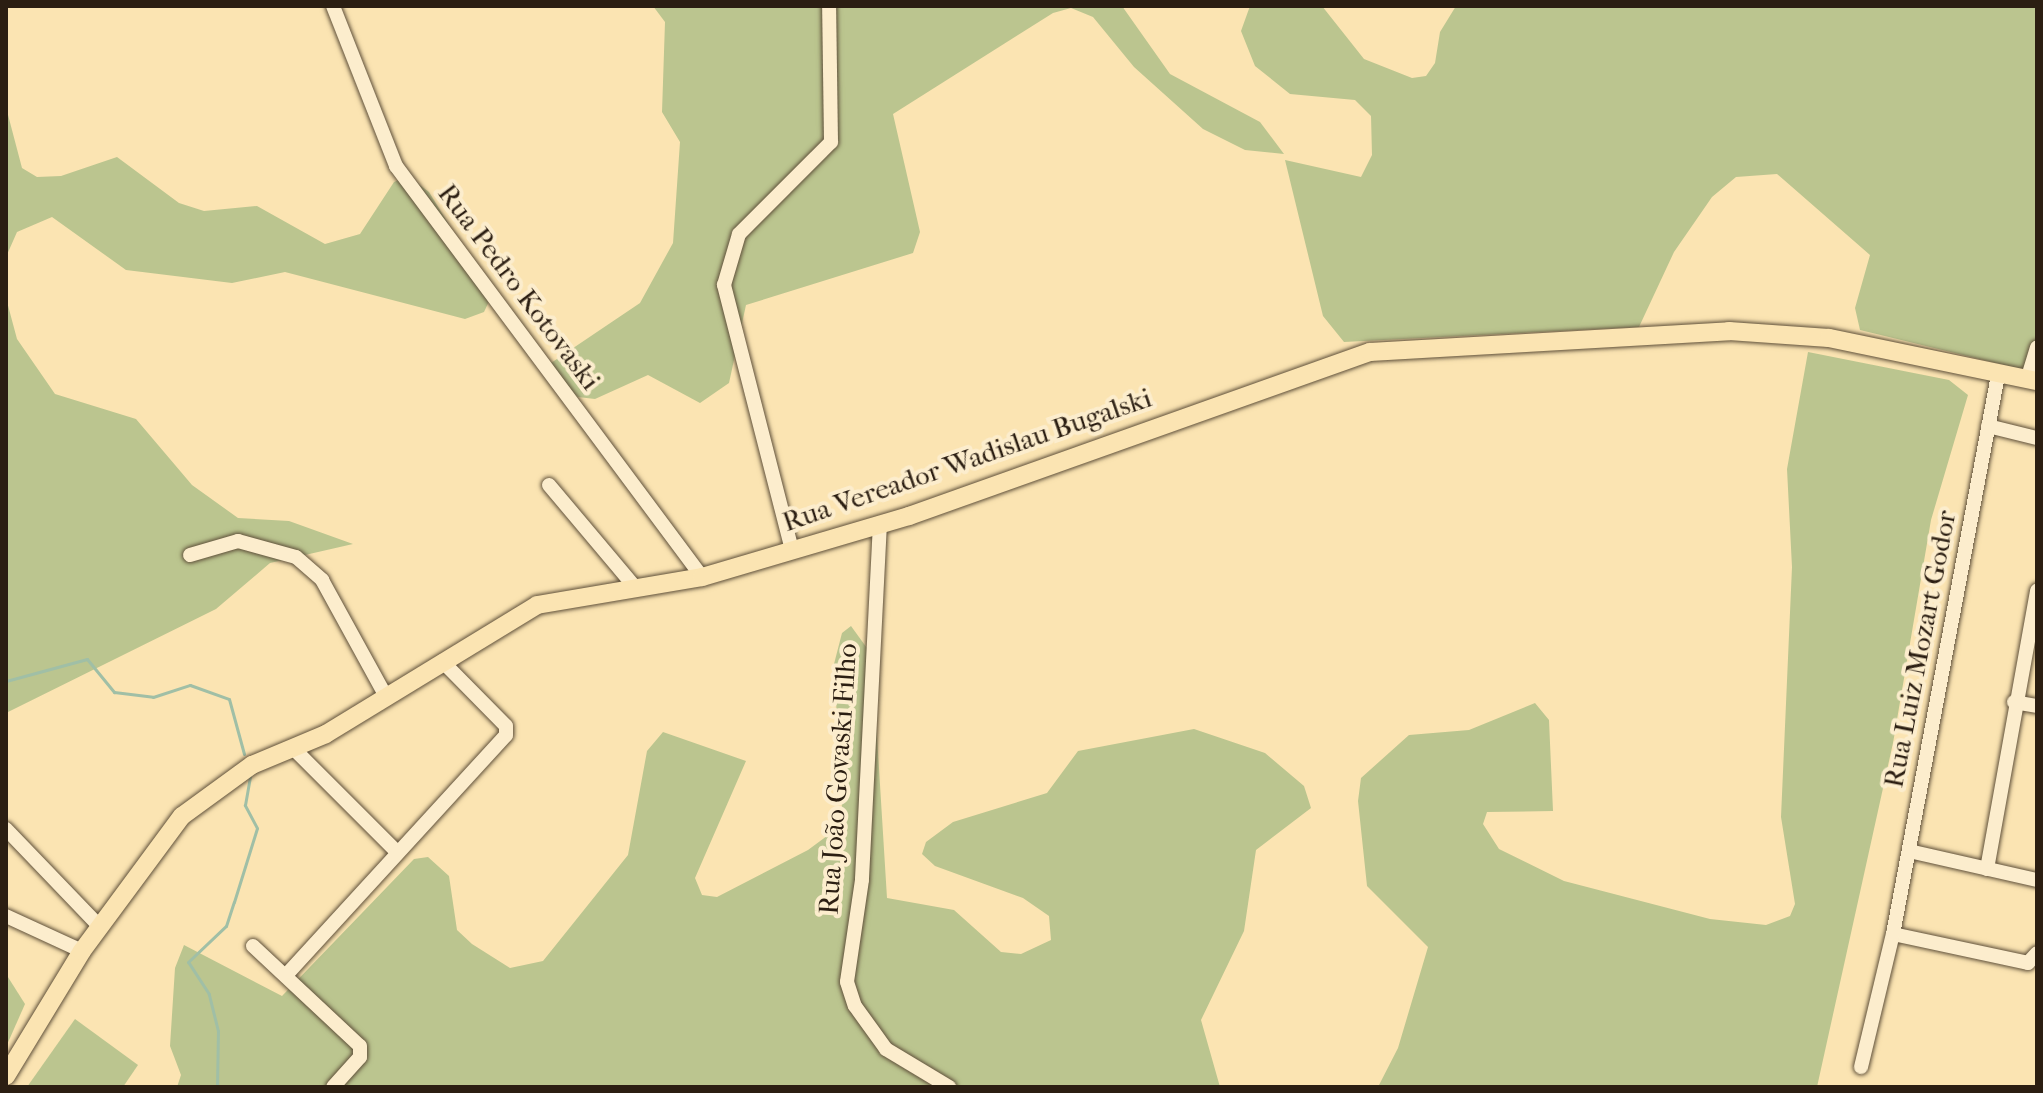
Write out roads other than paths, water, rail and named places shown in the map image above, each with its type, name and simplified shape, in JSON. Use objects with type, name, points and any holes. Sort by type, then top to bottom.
[{"type":"main road","name":"Rua Vereador Wadislau Bugalski","points":[[6,1076],[82,951],[182,816],[252,765],[387,698],[442,661],[537,605],[702,577],[792,550],[880,523],[1370,352],[1729,331],[1829,338],[2032,380]]},
{"type":"street","name":"Rua Pedro Kotovaski","points":[[333,6],[396,166],[702,577]]},
{"type":"street","points":[[792,550],[724,285],[739,234],[831,142],[829,6]]},
{"type":"street","points":[[2032,380],[2037,347]]},
{"type":"street","name":"Rua Luiz Mozart Godor","points":[[1861,1067],[1893,934],[1998,375]]},
{"type":"street","points":[[1988,426],[2037,438]]},
{"type":"street","points":[[549,485],[635,587]]},
{"type":"street","name":"Rua João Govaski Filho","points":[[880,523],[862,880],[847,982],[855,1006],[886,1049],[949,1087]]},
{"type":"street","points":[[190,555],[238,541],[296,557],[322,580],[387,698]]},
{"type":"street","points":[[1987,869],[2014,702],[2037,593]]},
{"type":"street","points":[[289,972],[395,850],[507,730],[442,661]]},
{"type":"street","points":[[2014,702],[2037,706]]},
{"type":"street","points":[[292,747],[395,850]]},
{"type":"street","points":[[6,829],[99,926]]},
{"type":"street","points":[[1909,851],[2037,880]]},
{"type":"street","points":[[6,916],[82,951]]},
{"type":"street","points":[[1893,934],[2028,963],[2037,953]]},
{"type":"street","points":[[253,946],[289,972],[360,1046],[360,1057],[333,1087]]},
{"type":"waterway","points":[[6,681],[87,659],[114,692],[153,697],[190,685],[229,699],[244,754]]},
{"type":"waterway","points":[[217,1087],[218,1031],[209,994],[188,962],[226,926],[257,828],[245,805],[250,776]]}]
